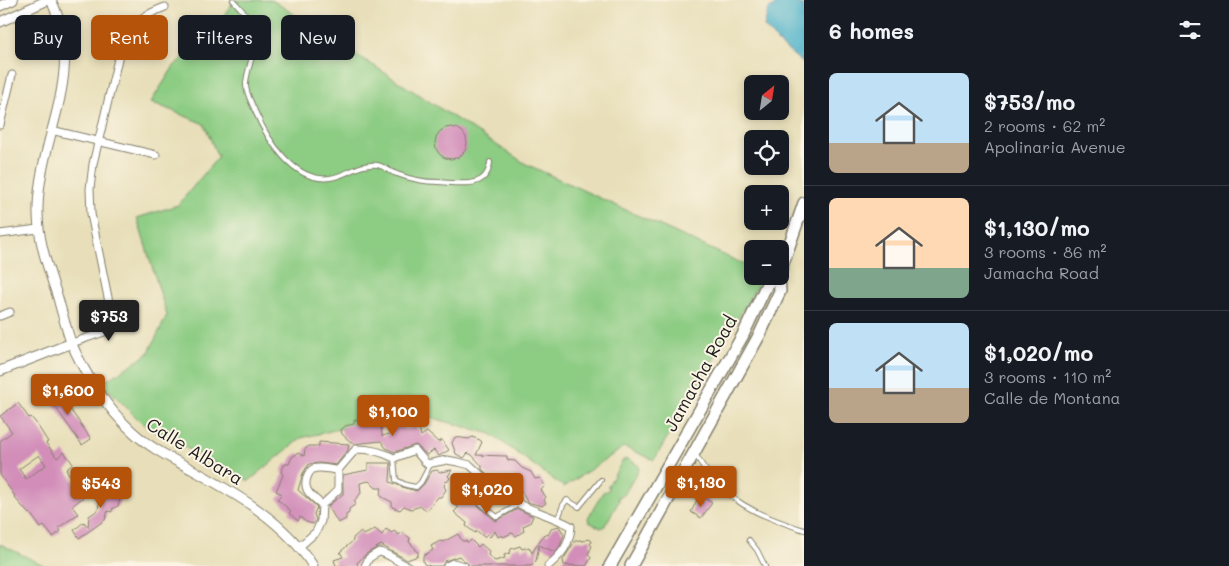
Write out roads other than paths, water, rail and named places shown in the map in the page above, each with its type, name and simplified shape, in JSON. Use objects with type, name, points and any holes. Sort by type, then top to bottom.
[{"type":"main road","points":[[789,246],[804,202]]},
{"type":"main road","name":"Jamacha Road","points":[[610,566],[743,335],[767,285]]},
{"type":"main road","name":"Jamacha Road","points":[[632,566],[760,334],[780,291],[779,285]]},
{"type":"main road","points":[[673,457],[694,451]]},
{"type":"street","points":[[0,6],[13,0]]},
{"type":"street","points":[[0,22],[49,0]]},
{"type":"street","name":"Calle Albara","points":[[49,0],[64,35],[66,62],[64,81],[39,182],[38,229],[47,267],[72,343],[93,384],[116,416],[133,432],[163,453],[221,485],[279,526],[300,546],[313,566]]},
{"type":"street","points":[[0,371],[107,331],[113,322],[113,314],[91,214],[91,176],[122,38],[140,18],[165,7]]},
{"type":"street","points":[[0,122],[12,75]]},
{"type":"street","points":[[52,130],[156,155]]},
{"type":"street","points":[[0,234],[38,229]]},
{"type":"street","points":[[0,316],[10,312]]},
{"type":"street","points":[[300,546],[320,526],[322,505],[338,490],[338,470],[356,449],[384,452],[394,458],[415,450],[427,464],[447,460],[470,465],[487,481],[511,482],[519,504],[539,514],[556,518],[571,526],[568,544],[561,554],[548,566]]},
{"type":"street","points":[[322,505],[306,492],[305,484],[307,477],[311,470],[316,468],[338,470]]},
{"type":"street","points":[[365,566],[369,558],[379,552],[385,552],[399,565],[408,566]]},
{"type":"street","points":[[446,566],[452,563],[464,566]]},
{"type":"lane","points":[[233,0],[254,27],[255,49],[246,84],[250,99],[262,128],[290,165],[310,176],[329,178],[364,165],[378,165],[397,174],[433,182],[472,183],[483,179],[489,171],[490,162]]},
{"type":"lane","points":[[694,451],[702,468],[734,500],[758,514],[804,530]]},
{"type":"lane","points":[[394,458],[396,480],[406,486],[416,486],[421,482],[431,463]]},
{"type":"lane","points":[[556,518],[562,505],[567,500],[579,507],[601,480]]},
{"type":"lane","points":[[487,481],[478,501],[497,517],[519,504]]},
{"type":"lane","points":[[748,540],[757,550],[765,566]]},
{"type":"water","points":[[782,0],[790,0],[804,6],[804,64],[780,44],[764,27],[768,10]]}]
